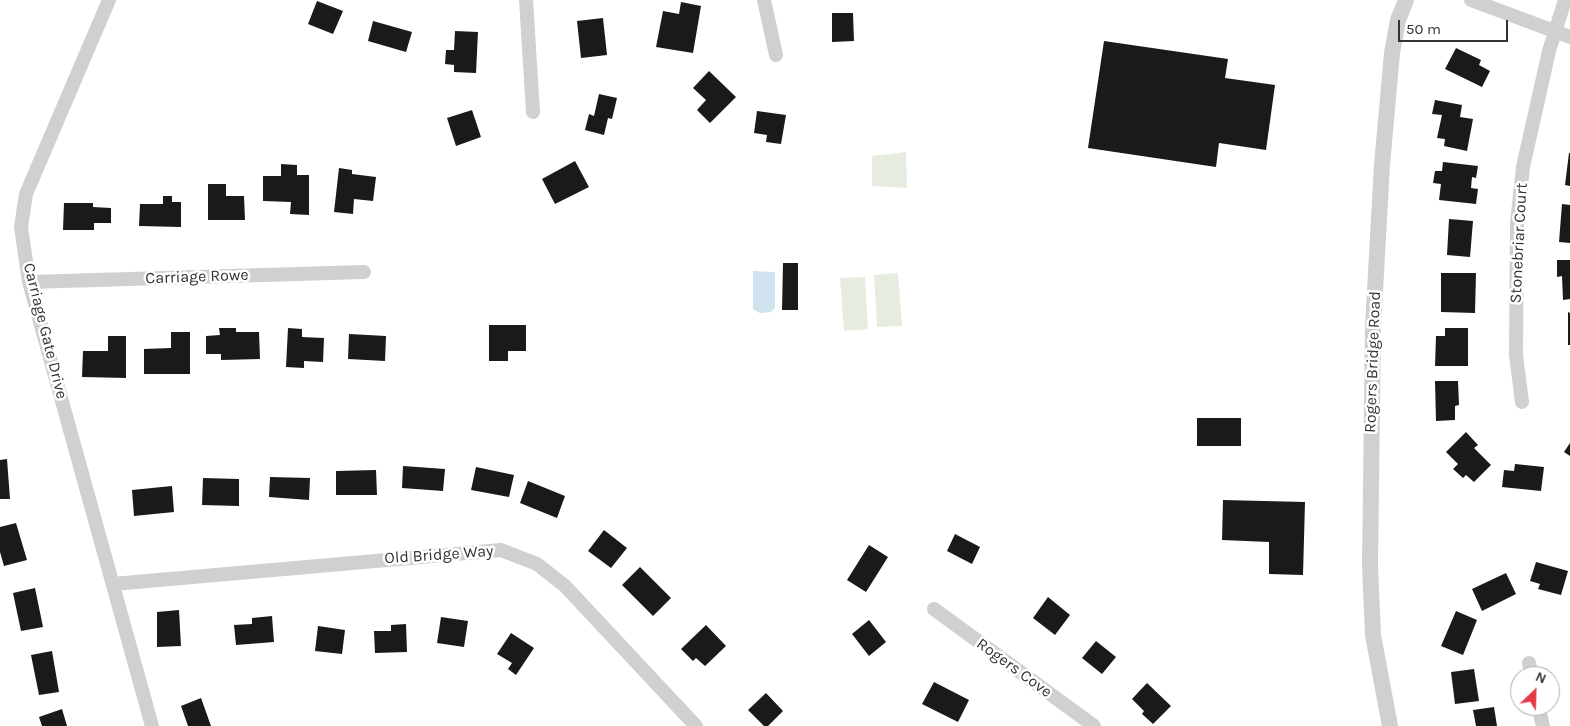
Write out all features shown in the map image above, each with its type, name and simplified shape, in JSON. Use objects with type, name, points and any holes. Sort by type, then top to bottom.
[{"type":"street","name":"Carriage Gate Drive","points":[[110,0],[26,194],[21,227],[29,282],[152,726]]},
{"type":"street","points":[[526,0],[533,112]]},
{"type":"street","points":[[764,0],[776,55]]},
{"type":"street","name":"Rogers Bridge Road","points":[[1390,726],[1373,634],[1370,566],[1372,366],[1378,218],[1384,134],[1392,53],[1398,20],[1406,0]]},
{"type":"street","points":[[1471,0],[1553,33],[1570,37]]},
{"type":"street","name":"Stonebriar Court","points":[[1522,402],[1516,355],[1517,223],[1523,168],[1553,33],[1565,0]]},
{"type":"street","name":"Carriage Rowe","points":[[29,282],[364,272]]},
{"type":"street","name":"Old Bridge Way","points":[[113,584],[501,550],[537,564],[566,586],[696,726]]},
{"type":"street","name":"Rogers Cove","points":[[934,610],[1094,726]]},
{"type":"shaded area","points":[[906,152],[907,188],[872,186],[872,156]]},
{"type":"shaded area","points":[[898,273],[902,326],[877,327],[874,275]]},
{"type":"shaded area","points":[[865,277],[868,329],[844,331],[840,278]]},
{"type":"water","points":[[753,271],[775,272],[775,308],[771,312],[760,313],[753,309]]},
{"type":"building","points":[[317,1],[343,11],[333,34],[308,24]]},
{"type":"building","points":[[681,2],[701,6],[693,53],[656,47],[663,11],[679,14]]},
{"type":"building","points":[[832,13],[853,13],[854,41],[832,42]]},
{"type":"building","points":[[603,18],[607,55],[581,58],[577,21]]},
{"type":"building","points":[[373,21],[412,32],[406,52],[368,41]]},
{"type":"building","points":[[455,31],[478,32],[476,73],[454,72],[454,65],[445,64],[446,50],[454,50]]},
{"type":"building","points":[[1104,41],[1228,59],[1225,78],[1275,85],[1266,150],[1219,143],[1216,167],[1088,148]]},
{"type":"building","points":[[1456,48],[1481,60],[1479,65],[1490,71],[1482,87],[1445,69]]},
{"type":"building","points":[[709,71],[736,97],[710,123],[697,110],[706,100],[693,88]]},
{"type":"building","points":[[599,94],[617,98],[612,119],[608,118],[604,135],[585,130],[589,114],[594,116]]},
{"type":"building","points":[[1435,100],[1462,105],[1460,117],[1473,119],[1467,151],[1444,146],[1445,139],[1437,138],[1442,115],[1432,114]]},
{"type":"building","points":[[472,110],[481,137],[456,146],[447,118]]},
{"type":"building","points":[[757,111],[786,115],[781,144],[766,142],[767,135],[754,133]]},
{"type":"building","points":[[1570,153],[1570,186],[1565,185]]},
{"type":"building","points":[[575,161],[589,187],[555,204],[542,179]]},
{"type":"building","points":[[1443,162],[1478,166],[1476,178],[1472,177],[1471,188],[1478,189],[1476,204],[1439,200],[1441,184],[1433,183],[1435,171],[1442,171]]},
{"type":"building","points":[[281,164],[297,165],[297,175],[309,175],[309,215],[290,214],[291,202],[263,201],[263,176],[281,176]]},
{"type":"building","points":[[339,168],[352,170],[352,174],[376,177],[373,201],[354,199],[353,214],[334,212]]},
{"type":"building","points":[[208,184],[226,184],[226,196],[244,196],[245,220],[208,220]]},
{"type":"building","points":[[163,196],[172,196],[172,202],[181,202],[181,227],[139,226],[140,204],[163,204]]},
{"type":"building","points":[[64,203],[93,203],[93,207],[111,208],[111,223],[94,223],[94,230],[63,230]]},
{"type":"building","points":[[1562,204],[1570,205],[1570,243],[1559,242]]},
{"type":"building","points":[[1449,219],[1473,221],[1470,257],[1447,255]]},
{"type":"building","points":[[1557,260],[1570,260],[1570,299],[1563,300],[1562,276],[1557,277]]},
{"type":"building","points":[[783,263],[798,263],[798,310],[782,310]]},
{"type":"building","points":[[1441,273],[1476,273],[1475,313],[1441,312]]},
{"type":"building","points":[[1568,312],[1570,313],[1570,345],[1568,345]]},
{"type":"building","points":[[489,325],[526,325],[526,351],[508,351],[508,361],[489,361]]},
{"type":"building","points":[[219,328],[236,328],[236,332],[259,332],[260,359],[221,360],[221,354],[206,354],[206,336],[220,335]]},
{"type":"building","points":[[288,328],[302,329],[302,337],[324,338],[323,362],[304,361],[304,368],[286,367]]},
{"type":"building","points":[[1445,328],[1468,328],[1468,366],[1435,366],[1436,336],[1445,336]]},
{"type":"building","points":[[171,332],[190,332],[190,374],[144,374],[144,349],[171,348]]},
{"type":"building","points":[[349,334],[386,336],[385,361],[348,359]]},
{"type":"building","points":[[108,336],[126,336],[126,378],[82,377],[83,351],[108,351]]},
{"type":"building","points":[[1435,381],[1458,381],[1459,405],[1455,406],[1455,420],[1436,421]]},
{"type":"building","points":[[1197,418],[1241,418],[1241,446],[1197,446]]},
{"type":"building","points":[[1466,432],[1478,445],[1474,448],[1491,465],[1474,482],[1466,475],[1463,478],[1453,469],[1458,464],[1446,452]]},
{"type":"building","points":[[1570,443],[1570,456],[1564,452]]},
{"type":"building","points":[[7,459],[10,499],[0,499],[0,460]]},
{"type":"building","points":[[1515,464],[1544,467],[1541,491],[1502,487],[1504,470],[1514,471]]},
{"type":"building","points":[[403,466],[445,469],[443,491],[402,488]]},
{"type":"building","points":[[476,467],[514,475],[509,497],[471,490]]},
{"type":"building","points":[[376,470],[377,495],[336,495],[336,471]]},
{"type":"building","points":[[270,477],[310,478],[309,500],[269,497]]},
{"type":"building","points":[[203,478],[239,479],[239,506],[202,505]]},
{"type":"building","points":[[528,481],[565,496],[557,518],[520,503]]},
{"type":"building","points":[[172,486],[174,512],[134,516],[132,490]]},
{"type":"building","points":[[1223,500],[1305,502],[1303,575],[1269,574],[1269,542],[1222,540]]},
{"type":"building","points":[[16,523],[27,560],[4,566],[0,552],[0,527]]},
{"type":"building","points":[[604,530],[627,548],[611,568],[588,551]]},
{"type":"building","points":[[955,534],[980,547],[972,564],[947,551]]},
{"type":"building","points":[[869,545],[888,557],[866,592],[847,580]]},
{"type":"building","points":[[1536,562],[1568,571],[1561,595],[1538,589],[1540,584],[1530,581]]},
{"type":"building","points":[[640,567],[671,598],[653,616],[622,585]]},
{"type":"building","points":[[1506,573],[1516,594],[1482,611],[1472,589]]},
{"type":"building","points":[[35,588],[43,627],[21,631],[13,593]]},
{"type":"building","points":[[1048,597],[1070,615],[1055,635],[1033,618]]},
{"type":"building","points":[[179,610],[181,646],[157,647],[157,612]]},
{"type":"building","points":[[1456,611],[1477,620],[1463,655],[1441,646]]},
{"type":"building","points":[[272,616],[274,642],[236,645],[234,625],[252,624],[252,618]]},
{"type":"building","points":[[441,617],[468,621],[464,647],[437,643]]},
{"type":"building","points":[[869,620],[886,642],[869,656],[852,634]]},
{"type":"building","points":[[406,624],[407,652],[375,653],[374,631],[391,631],[391,625]]},
{"type":"building","points":[[706,625],[726,646],[705,666],[696,658],[693,661],[681,649]]},
{"type":"building","points":[[318,626],[345,630],[342,654],[315,651]]},
{"type":"building","points":[[511,633],[534,648],[516,675],[508,669],[512,663],[497,654]]},
{"type":"building","points":[[1096,641],[1116,657],[1102,674],[1082,658]]},
{"type":"building","points":[[52,651],[59,692],[39,695],[31,655]]},
{"type":"building","points":[[1474,669],[1479,701],[1455,704],[1451,672]]},
{"type":"building","points":[[934,682],[969,700],[958,722],[922,704]]},
{"type":"building","points":[[1147,683],[1171,706],[1153,724],[1142,714],[1144,711],[1132,699]]},
{"type":"building","points":[[766,693],[783,711],[768,726],[764,726],[748,710]]},
{"type":"building","points":[[201,698],[211,726],[188,726],[181,706]]},
{"type":"building","points":[[1494,707],[1497,726],[1476,726],[1473,710]]},
{"type":"building","points":[[62,709],[67,726],[42,726],[39,717]]}]
